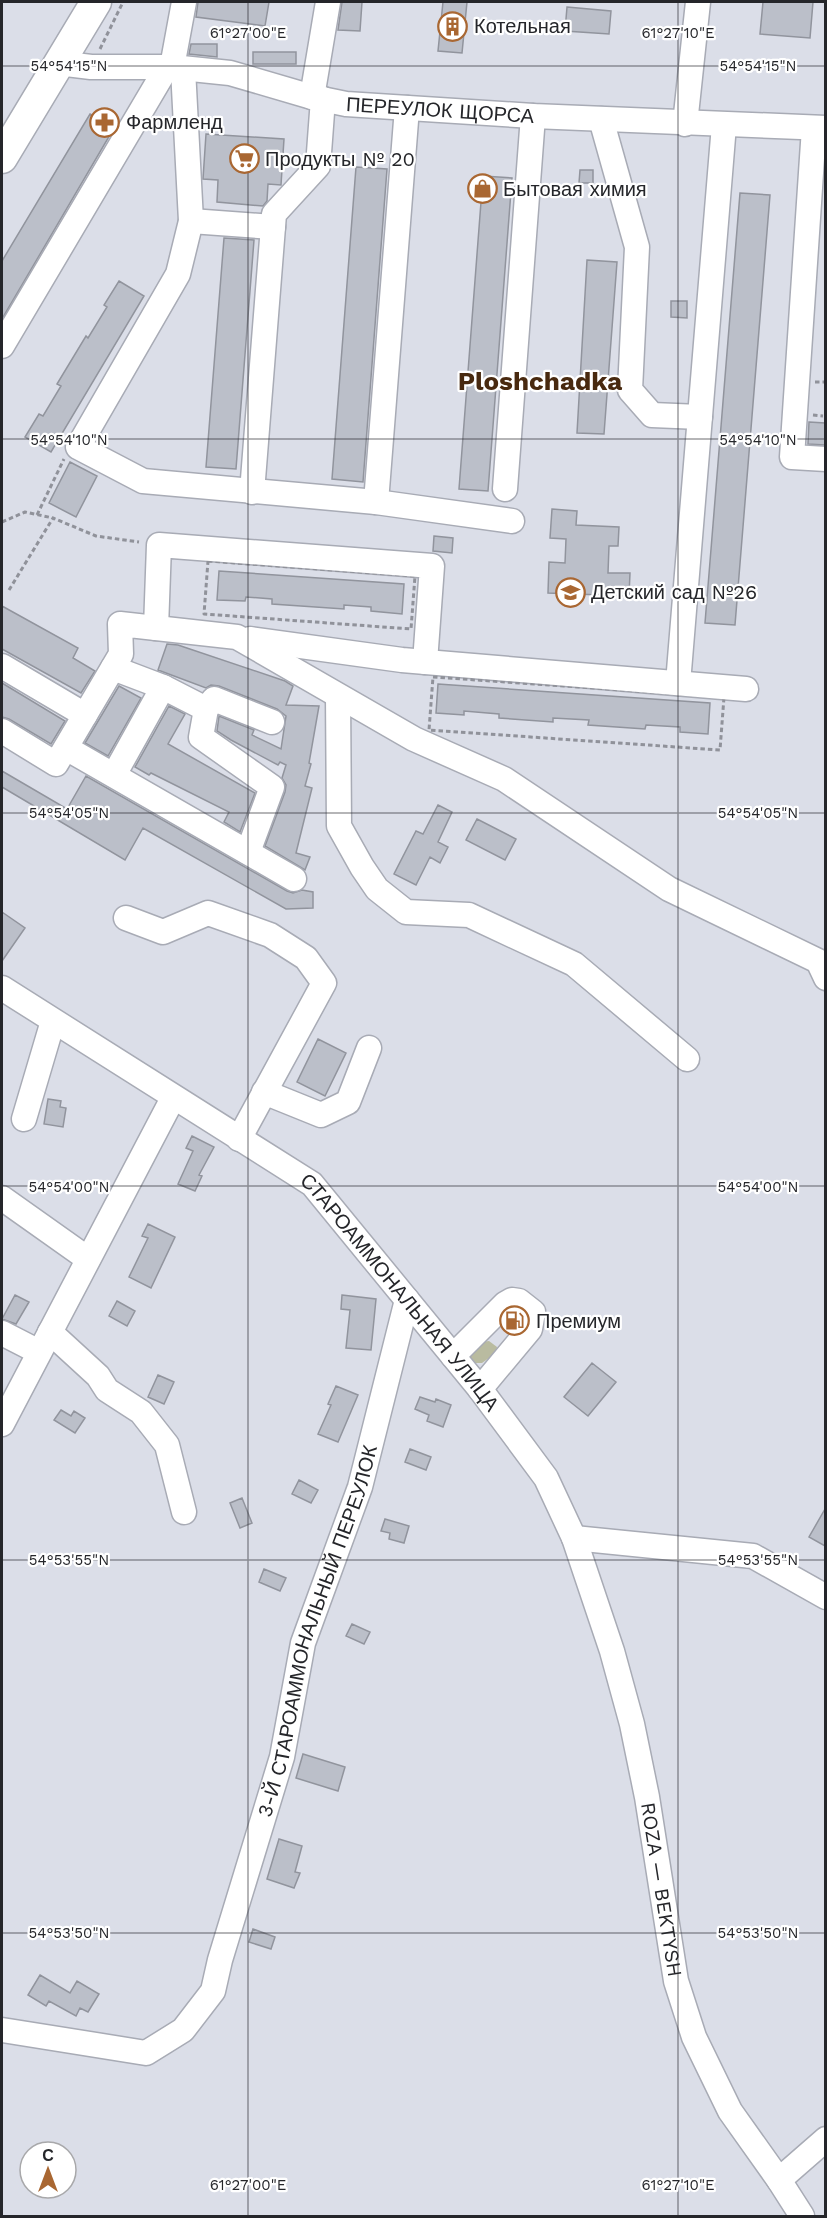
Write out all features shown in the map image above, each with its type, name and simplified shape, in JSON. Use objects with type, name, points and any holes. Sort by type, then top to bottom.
[{"type":"main road","points":[[2,158],[96,2]]},
{"type":"street","points":[[184,2],[174,68],[190,221],[178,274],[78,447],[143,481],[376,502],[512,521]]},
{"type":"street","points":[[252,492],[274,214],[318,166],[317,98],[328,2]]},
{"type":"street","points":[[686,124],[698,2]]},
{"type":"street","name":"ПЕРЕУЛОК ЩОРСА","points":[[58,63],[91,67],[174,68],[230,73],[346,104],[686,124],[820,128]]},
{"type":"street","points":[[2,346],[174,68]]},
{"type":"street","points":[[376,502],[407,108]]},
{"type":"street","points":[[505,489],[533,116]]},
{"type":"street","points":[[601,119],[637,246],[630,390],[652,415],[700,417]]},
{"type":"street","points":[[678,683],[724,125]]},
{"type":"street","points":[[820,128],[792,457],[825,459]]},
{"type":"street","points":[[190,221],[273,227]]},
{"type":"street","points":[[156,628],[159,545],[432,566],[429,669]]},
{"type":"street","points":[[2,731],[56,764],[121,654],[120,624],[237,637],[429,669],[746,688]]},
{"type":"street","points":[[237,637],[414,739],[504,779],[669,889],[818,961],[825,978]]},
{"type":"street","points":[[2,666],[85,716]]},
{"type":"street","points":[[113,668],[163,687],[206,709]]},
{"type":"street","points":[[114,775],[163,687]]},
{"type":"street","points":[[338,696],[339,826],[377,889],[406,912],[469,915],[574,964],[687,1059]]},
{"type":"street","points":[[248,852],[272,787],[201,737],[206,709],[214,699],[272,722]]},
{"type":"street","points":[[66,748],[294,879]]},
{"type":"street","points":[[126,918],[163,932],[208,913],[270,935],[306,958],[324,983],[239,1139]]},
{"type":"street","name":"СТАРОАММОНАЛЬНАЯ УЛИЦА","points":[[2,988],[312,1184],[480,1389],[546,1478],[574,1538]]},
{"type":"street","points":[[24,1119],[53,1021]]},
{"type":"street","points":[[264,1092],[321,1115],[348,1102],[369,1048]]},
{"type":"street","points":[[2,1424],[173,1098]]},
{"type":"street","points":[[2,1198],[88,1259]]},
{"type":"street","name":"3-Й СТАРОАММОНАЛЬНЫЙ ПЕРЕУЛОК","points":[[2,2030],[146,2053],[183,2030],[213,1991],[220,1960],[282,1757],[303,1643],[360,1487],[407,1300]]},
{"type":"street","points":[[453,1356],[505,1304],[512,1300],[533,1312],[530,1329],[480,1389]]},
{"type":"street","points":[[2,1333],[44,1342],[98,1376],[106,1390],[141,1412],[167,1445],[184,1512]]},
{"type":"street","points":[[475,1334],[492,1334],[502,1340],[508,1349],[505,1359]]},
{"type":"street","points":[[574,1538],[753,1556],[825,1597]]},
{"type":"street","name":"ROZA — BEKTYSH","points":[[574,1538],[612,1651],[632,1724],[676,1981],[693,2037],[730,2111],[802,2217]]},
{"type":"street","points":[[779,2180],[825,2139]]},
{"type":"path","points":[[91,67],[123,2]]},
{"type":"path","points":[[37,515],[63,461]]},
{"type":"path","points":[[2,522],[25,512],[53,518],[96,536],[159,545]]},
{"type":"path","points":[[9,590],[53,518]]},
{"type":"path","points":[[208,561],[415,576],[411,629],[204,614],[208,561]]},
{"type":"path","points":[[429,669],[724,697],[720,750],[429,730],[429,669]]},
{"type":"green space","points":[[489,1341],[497,1347],[496,1353],[482,1363],[474,1363],[469,1358],[472,1351],[479,1344]]},
{"type":"building","points":[[198,2],[269,2],[265,26],[196,17]]},
{"type":"building","points":[[342,2],[362,2],[360,31],[338,30]]},
{"type":"building","name":"Котельная","points":[[443,2],[467,2],[462,53],[438,51]]},
{"type":"building","points":[[763,2],[813,2],[810,38],[760,34]]},
{"type":"building","points":[[567,7],[611,11],[609,34],[565,31]]},
{"type":"building","points":[[191,44],[217,44],[217,57],[189,54]]},
{"type":"building","points":[[253,52],[296,52],[296,64],[253,64]]},
{"type":"building","points":[[90,114],[114,128],[2,319],[2,261]]},
{"type":"building","name":"Продукты № 20","points":[[206,134],[284,139],[281,185],[268,184],[267,201],[263,206],[217,202],[218,180],[203,179]]},
{"type":"building","points":[[356,167],[387,169],[363,482],[332,479]]},
{"type":"building","points":[[580,170],[593,170],[593,183],[579,183]]},
{"type":"building","points":[[483,176],[512,178],[488,491],[459,489]]},
{"type":"building","points":[[740,193],[770,195],[735,625],[705,623]]},
{"type":"building","points":[[224,238],[254,240],[236,469],[206,467]]},
{"type":"building","points":[[587,260],[617,262],[604,434],[577,433]]},
{"type":"building","points":[[119,281],[144,296],[51,452],[25,437],[39,414],[43,416],[61,386],[57,384],[86,336],[88,338],[107,307],[104,305]]},
{"type":"building","points":[[671,301],[687,301],[687,318],[671,317]]},
{"type":"building","points":[[809,422],[825,423],[825,445],[808,444]]},
{"type":"building","points":[[70,462],[97,476],[76,517],[49,503]]},
{"type":"building","points":[[552,509],[577,511],[576,525],[619,527],[618,546],[609,546],[608,573],[630,573],[629,596],[548,593],[549,562],[565,563],[566,539],[550,538]]},
{"type":"building","points":[[434,536],[453,538],[452,553],[433,551]]},
{"type":"building","points":[[219,571],[404,584],[402,614],[371,611],[371,607],[344,605],[344,609],[272,604],[272,599],[246,597],[245,601],[217,600]]},
{"type":"building","points":[[2,606],[78,648],[73,658],[95,671],[81,693],[2,649]]},
{"type":"building","points":[[167,644],[178,645],[285,681],[293,686],[286,705],[319,706],[309,763],[311,764],[305,786],[312,788],[296,853],[310,857],[305,870],[265,846],[285,792],[286,785],[282,778],[286,765],[280,762],[278,765],[217,731],[219,716],[254,730],[252,735],[281,749],[286,716],[277,709],[219,686],[211,685],[206,688],[158,670]]},
{"type":"building","points":[[2,683],[65,721],[51,744],[2,717]]},
{"type":"building","points":[[438,684],[710,703],[708,734],[680,732],[680,727],[646,725],[645,729],[588,725],[589,720],[553,718],[553,722],[499,718],[499,714],[464,711],[464,715],[436,713]]},
{"type":"building","points":[[119,686],[141,698],[108,756],[85,743]]},
{"type":"building","points":[[169,706],[185,714],[168,744],[255,793],[240,832],[224,822],[229,812],[135,767]]},
{"type":"building","points":[[2,771],[67,809],[86,776],[287,891],[313,892],[313,908],[286,909],[143,828],[125,860],[2,787]]},
{"type":"building","points":[[438,805],[452,812],[438,842],[448,847],[440,863],[430,857],[416,885],[394,874],[416,831],[423,834]]},
{"type":"building","points":[[477,819],[516,839],[505,860],[466,840]]},
{"type":"building","points":[[2,912],[25,928],[2,961]]},
{"type":"building","points":[[318,1039],[346,1053],[325,1096],[297,1082]]},
{"type":"building","points":[[48,1099],[61,1101],[60,1107],[66,1108],[63,1127],[44,1124]]},
{"type":"building","points":[[192,1136],[214,1147],[199,1175],[202,1176],[195,1191],[178,1184],[193,1151],[186,1148]]},
{"type":"building","points":[[148,1224],[175,1237],[151,1288],[129,1277],[148,1238],[142,1236]]},
{"type":"building","points":[[15,1295],[29,1302],[16,1324],[2,1319]]},
{"type":"building","points":[[342,1295],[376,1299],[371,1350],[346,1348],[350,1310],[341,1309]]},
{"type":"building","points":[[117,1301],[135,1311],[127,1326],[109,1316]]},
{"type":"building","points":[[592,1363],[616,1382],[588,1416],[564,1397]]},
{"type":"building","points":[[158,1375],[174,1382],[164,1404],[148,1397]]},
{"type":"building","points":[[336,1386],[358,1395],[338,1442],[318,1434],[331,1405],[328,1404]]},
{"type":"building","points":[[420,1397],[435,1402],[436,1399],[451,1405],[443,1427],[427,1421],[429,1415],[415,1409]]},
{"type":"building","points":[[61,1410],[71,1416],[74,1411],[85,1418],[75,1433],[54,1420]]},
{"type":"building","points":[[410,1449],[431,1457],[426,1470],[405,1462]]},
{"type":"building","points":[[299,1480],[318,1490],[311,1503],[292,1494]]},
{"type":"building","points":[[242,1498],[252,1523],[240,1528],[230,1503]]},
{"type":"building","points":[[825,1509],[825,1546],[809,1537]]},
{"type":"building","points":[[385,1519],[409,1526],[404,1543],[389,1539],[390,1533],[381,1531]]},
{"type":"building","points":[[264,1569],[286,1578],[280,1591],[259,1582]]},
{"type":"building","points":[[352,1624],[370,1632],[364,1644],[346,1636]]},
{"type":"building","points":[[303,1754],[345,1767],[338,1791],[296,1778]]},
{"type":"building","points":[[279,1839],[302,1846],[295,1872],[300,1873],[294,1888],[267,1879]]},
{"type":"building","points":[[253,1929],[275,1937],[271,1949],[249,1942]]},
{"type":"building","points":[[40,1975],[70,1993],[77,1981],[99,1994],[88,2012],[80,2008],[76,2016],[49,2001],[46,2006],[28,1995]]},
{"type":"place","name":"Котельная","points":[[453,26]]},
{"type":"place","name":"Фармленд","points":[[105,122]]},
{"type":"place","name":"Продукты № 20","points":[[244,159]]},
{"type":"place","name":"Бытовая химия","points":[[482,189]]},
{"type":"place","name":"Детский сад №26","points":[[570,592]]},
{"type":"place","name":"Премиум","points":[[515,1321]]},
{"type":"district","name":"Ploshchadka","points":[[540,381]]}]
